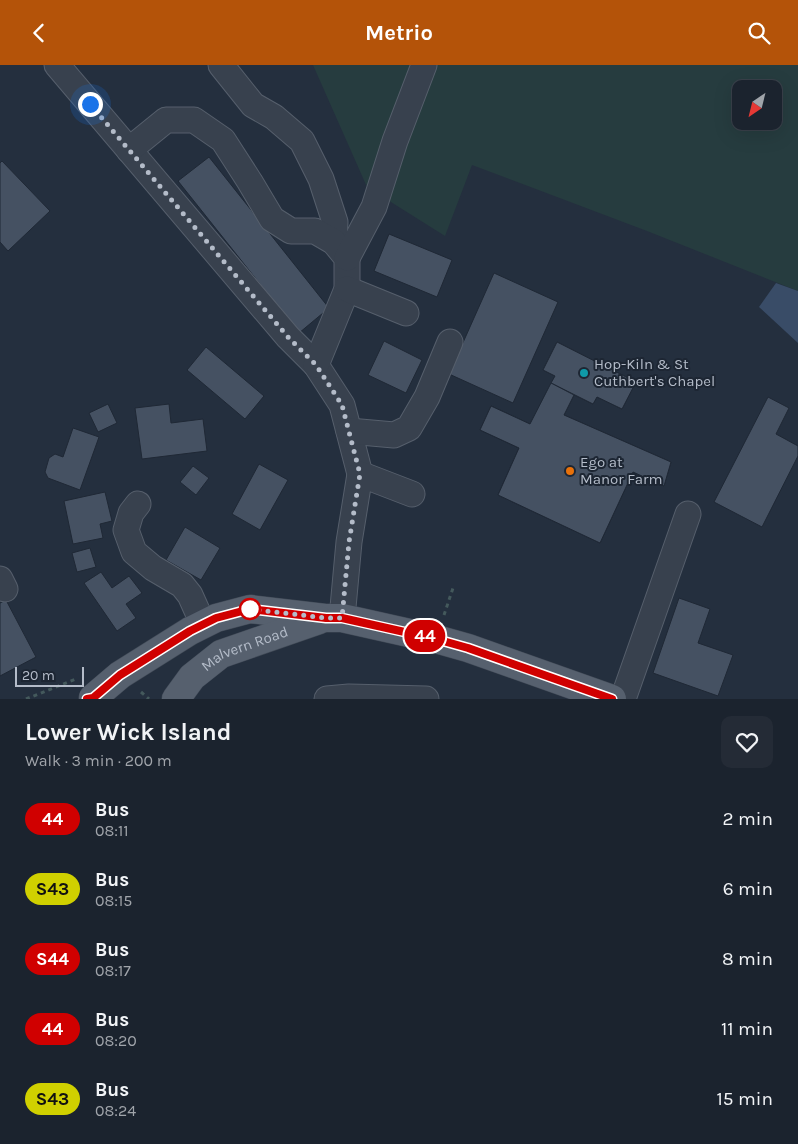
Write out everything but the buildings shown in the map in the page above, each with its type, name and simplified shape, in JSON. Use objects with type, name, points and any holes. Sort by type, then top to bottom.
[{"type":"main road","name":"Malvern Road","points":[[92,699],[120,675],[190,631],[216,618],[250,609],[334,618],[436,639],[468,648],[612,699]]},
{"type":"main road","name":"Malvern Road","points":[[176,699],[192,677],[221,655],[334,618]]},
{"type":"street","points":[[57,65],[288,337],[316,365],[342,405],[360,474],[334,618]]},
{"type":"street","points":[[222,65],[253,105],[274,117],[302,141],[321,179],[335,222],[347,289],[316,365]]},
{"type":"street","points":[[341,250],[374,207],[424,65]]},
{"type":"street","points":[[129,150],[166,120],[194,120],[223,140],[272,219],[291,231],[315,231],[341,250]]},
{"type":"street","points":[[347,289],[406,313]]},
{"type":"street","points":[[349,431],[394,435],[409,428],[426,397],[450,342]]},
{"type":"street","points":[[360,474],[412,494]]},
{"type":"street","points":[[138,504],[130,513],[126,530],[134,552],[153,568],[182,585],[190,595],[203,624]]},
{"type":"street","points":[[623,699],[688,514]]},
{"type":"street","points":[[327,699],[349,697],[426,699]]},
{"type":"path","points":[[436,639],[454,585]]},
{"type":"green space","points":[[313,65],[798,65],[798,291],[647,231],[472,165],[445,236],[367,187]]},
{"type":"water","points":[[776,283],[798,291],[798,343],[759,307]]},
{"type":"bus line","name":"44","points":[[87,699],[93,698],[120,675],[190,631],[216,618],[250,609],[326,618],[342,618],[436,639],[468,648],[612,699]]},
{"type":"place","name":"Hop-Kiln & St Cuthbert's Chapel","points":[[584,373]]},
{"type":"place","name":"Ego at Manor Farm","points":[[570,471]]},
{"type":"route","points":[[90,104],[288,337],[316,365],[342,405],[360,474],[349,542],[342,618],[326,618],[250,609]]}]
